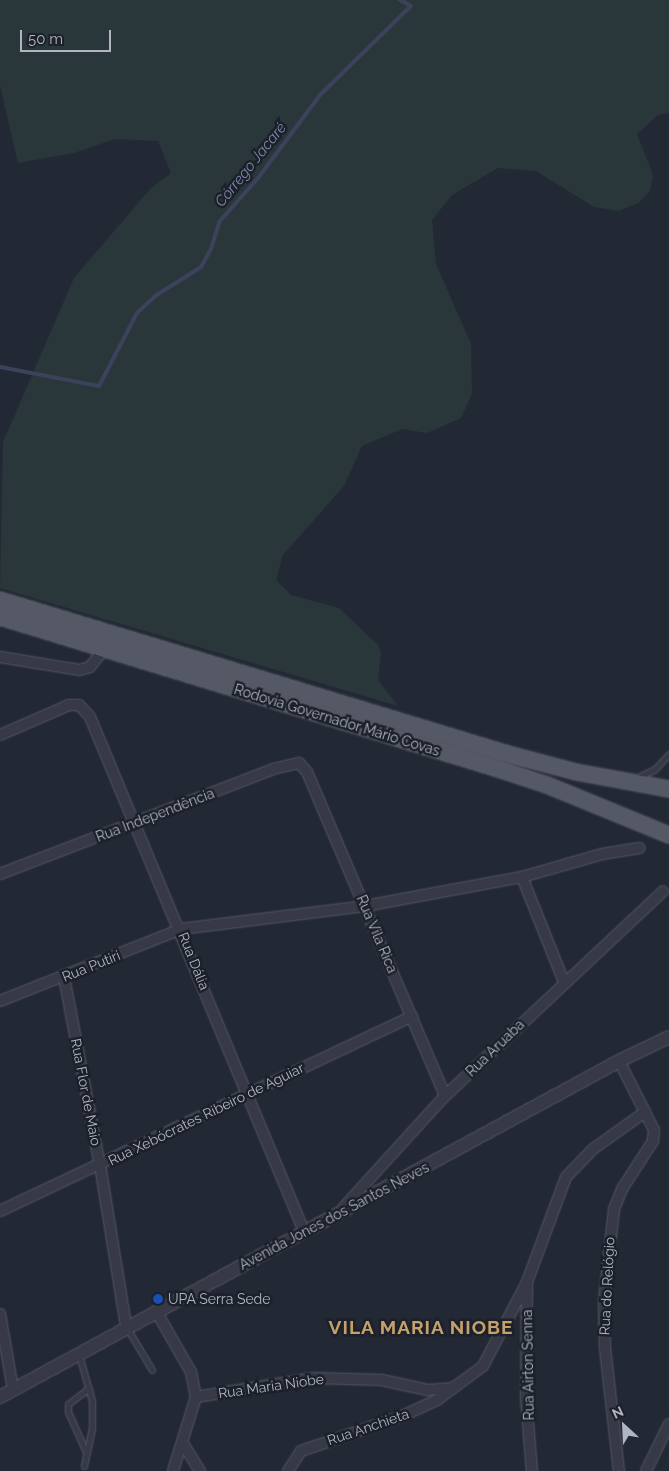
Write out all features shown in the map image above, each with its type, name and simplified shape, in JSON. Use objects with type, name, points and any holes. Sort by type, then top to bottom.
[{"type":"main road","name":"Rodovia Governador Mário Covas","points":[[0,600],[508,754],[622,781],[669,789]]},
{"type":"main road","name":"Rodovia Governador Mário Covas","points":[[0,617],[538,782],[669,835]]},
{"type":"street","points":[[0,657],[79,670],[90,667],[104,648]]},
{"type":"street","name":"Rua Dália","points":[[0,735],[69,705],[79,705],[90,717],[134,824],[181,930],[304,1231]]},
{"type":"street","name":"Rua Independência","points":[[0,874],[292,763],[299,763],[307,772]]},
{"type":"street","name":"Rua Vila Rica","points":[[307,772],[445,1096]]},
{"type":"street","name":"Rua Putiri","points":[[0,1001],[181,930],[365,906],[522,877],[602,854],[640,848]]},
{"type":"street","points":[[522,877],[564,982]]},
{"type":"street","name":"Rua Aruaba","points":[[337,1214],[445,1096],[564,982],[663,891]]},
{"type":"street","name":"Rua Flor de Maio","points":[[64,977],[100,1165],[126,1326]]},
{"type":"street","name":"Rua Xebócrates Ribeiro de Aguiar","points":[[0,1211],[412,1016]]},
{"type":"street","name":"Avenida Jones dos Santos Neves","points":[[0,1397],[126,1326],[619,1061],[669,1037]]},
{"type":"street","name":"Rua do Relógio","points":[[619,1061],[654,1130],[653,1141],[622,1189],[614,1209],[604,1300],[605,1348],[619,1471]]},
{"type":"street","name":"Rua Airton Senna","points":[[532,1471],[526,1398],[528,1282],[534,1259],[566,1176],[593,1149],[645,1112]]},
{"type":"street","points":[[453,1388],[483,1366],[528,1282]]},
{"type":"street","points":[[156,1311],[185,1358],[196,1396],[174,1471]]},
{"type":"street","points":[[0,1314],[13,1389]]},
{"type":"street","name":"Rua Maria Niobe","points":[[196,1396],[313,1378],[382,1380],[427,1390],[453,1388]]},
{"type":"street","name":"Rua Anchieta","points":[[288,1471],[301,1451],[400,1417],[437,1400],[453,1388]]},
{"type":"street","points":[[646,1471],[669,1424]]},
{"type":"street","points":[[182,1442],[200,1471]]},
{"type":"lane","points":[[622,781],[656,769],[669,754]]},
{"type":"lane","points":[[126,1326],[152,1370]]},
{"type":"lane","points":[[78,1353],[88,1388],[92,1428],[84,1466]]},
{"type":"lane","points":[[87,1452],[68,1412],[68,1404],[73,1398],[88,1388]]},
{"type":"shaded area","points":[[0,0],[669,0],[669,113],[658,115],[637,134],[653,175],[650,191],[638,203],[619,211],[594,207],[536,171],[498,168],[452,195],[432,220],[436,264],[471,344],[472,394],[461,418],[427,433],[402,429],[362,446],[344,486],[283,555],[276,580],[291,595],[339,608],[378,645],[381,653],[378,680],[398,706],[0,588],[3,442],[74,278],[151,188],[171,173],[158,141],[115,139],[74,153],[18,163],[0,86]]},
{"type":"waterway","name":"Córrego Jacaré","points":[[0,367],[99,386],[137,313],[155,296],[201,267],[211,249],[219,222],[258,178],[320,95],[411,6],[400,0]]},
{"type":"place","name":"UPA Serra Sede","points":[[158,1299]]},
{"type":"district","name":"VILA MARIA NIOBE","points":[[421,1328]]}]
